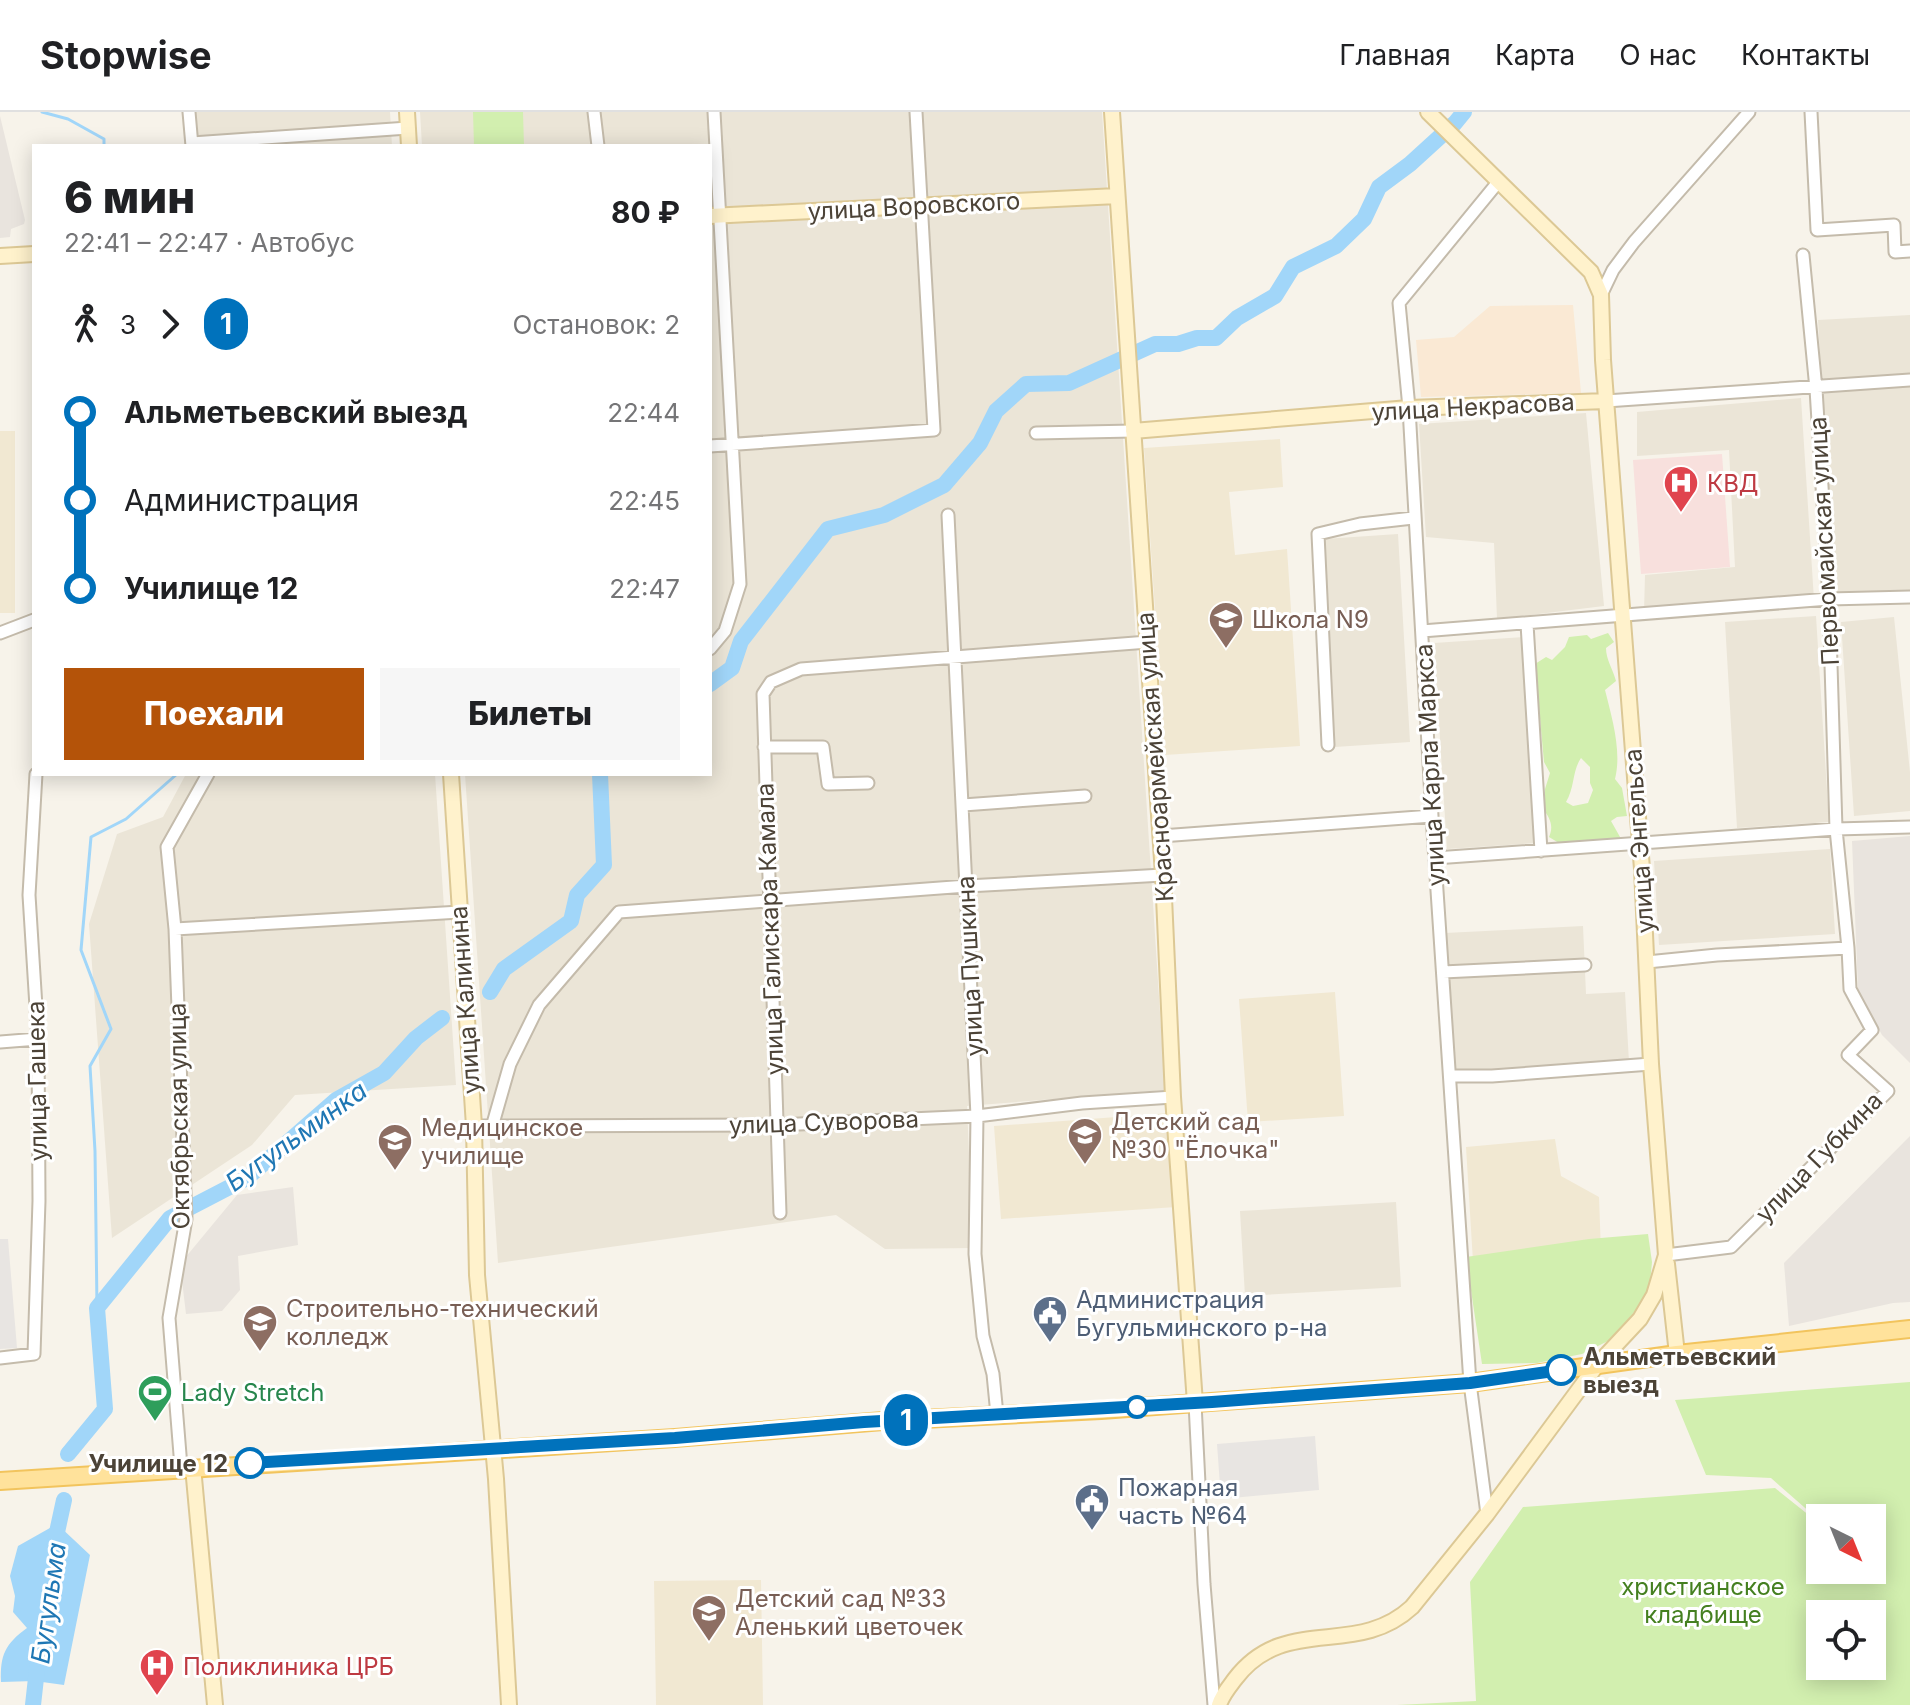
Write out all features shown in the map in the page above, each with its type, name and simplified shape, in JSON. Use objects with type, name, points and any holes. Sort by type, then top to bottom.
[{"type":"main road","points":[[0,1481],[1470,1383],[1677,1354],[1910,1329]]},
{"type":"street","points":[[189,112],[192,144]]},
{"type":"street","points":[[407,112],[409,144]]},
{"type":"street","points":[[594,112],[598,144]]},
{"type":"street","points":[[712,647],[725,631],[740,584],[715,216],[714,112]]},
{"type":"street","points":[[712,446],[934,430],[916,112]]},
{"type":"street","name":"Красноармейская улица","points":[[1112,112],[1161,836],[1173,1097],[1195,1403]]},
{"type":"street","points":[[1428,112],[1591,272],[1601,295]]},
{"type":"street","points":[[1601,295],[1613,270],[1634,242],[1749,112]]},
{"type":"street","points":[[1811,112],[1817,230],[1894,225],[1895,252],[1910,251]]},
{"type":"street","points":[[205,144],[408,128]]},
{"type":"street","name":"улица Карла Маркса","points":[[1470,1383],[1413,518],[1409,408],[1399,303],[1499,181]]},
{"type":"street","name":"улица Воровского","points":[[715,216],[1117,196]]},
{"type":"street","points":[[0,256],[32,254]]},
{"type":"street","name":"Первомайская улица","points":[[1803,255],[1816,389],[1829,599],[1836,829]]},
{"type":"street","name":"улица Энгельса","points":[[1487,1514],[1597,1365],[1640,1319],[1654,1295],[1666,1255],[1601,295]]},
{"type":"street","name":"улица Некрасова","points":[[1036,433],[1133,431],[1409,408],[1606,401],[1816,389],[1910,380]]},
{"type":"street","name":"улица Пушкина","points":[[948,515],[977,1116],[975,1254],[983,1336],[993,1374],[997,1415]]},
{"type":"street","points":[[1328,745],[1318,534],[1360,524],[1413,518]]},
{"type":"street","points":[[1422,631],[1829,599],[1910,597]]},
{"type":"street","points":[[0,633],[32,621]]},
{"type":"street","points":[[1527,624],[1541,851]]},
{"type":"street","points":[[955,658],[1148,642]]},
{"type":"street","name":"улица Галискара Камала","points":[[780,1213],[763,694],[771,682],[801,669],[955,658]]},
{"type":"street","points":[[764,747],[823,747],[828,784],[868,783]]},
{"type":"street","name":"улица Гашека","points":[[0,1358],[34,1354],[39,1201],[38,1039],[29,895],[36,776]]},
{"type":"street","name":"Октябрьская улица","points":[[207,776],[167,847],[175,929],[186,1219],[169,1318],[215,1705]]},
{"type":"street","name":"улица Калинина","points":[[451,776],[474,1126],[477,1275],[493,1448],[509,1705]]},
{"type":"street","points":[[963,805],[1085,796]]},
{"type":"street","points":[[1161,836],[1432,816]]},
{"type":"street","points":[[1435,858],[1836,829],[1910,827]]},
{"type":"street","name":"улица Губкина","points":[[1666,1255],[1731,1247],[1888,1091],[1848,1055],[1872,1030],[1850,989],[1836,829]]},
{"type":"street","points":[[492,1127],[510,1064],[539,1005],[619,912],[1163,875]]},
{"type":"street","points":[[175,929],[460,912]]},
{"type":"street","points":[[1647,962],[1848,948]]},
{"type":"street","points":[[1443,972],[1585,965]]},
{"type":"street","points":[[0,1042],[38,1039]]},
{"type":"street","points":[[1450,1076],[1492,1076],[1651,1064]]},
{"type":"street","name":"улица Суворова","points":[[474,1126],[777,1125],[977,1116],[1082,1103],[1173,1097]]},
{"type":"street","points":[[1666,1255],[1677,1354]]},
{"type":"street","points":[[1217,1705],[1252,1659],[1278,1644],[1366,1633],[1399,1619],[1487,1514],[1470,1383]]},
{"type":"street","points":[[1195,1403],[1204,1584],[1217,1705]]},
{"type":"shaded area","points":[[187,112],[390,112],[392,144],[189,144]]},
{"type":"shaded area","points":[[420,112],[1102,112],[1165,1090],[967,1106],[973,1248],[885,1249],[836,1215],[498,1263],[465,776],[712,776],[712,144],[422,144]]},
{"type":"shaded area","points":[[0,116],[25,220],[24,224],[11,229],[10,237],[0,238]]},
{"type":"shaded area","points":[[1573,305],[1581,393],[1421,397],[1416,340],[1454,337],[1490,306]]},
{"type":"shaded area","points":[[1910,315],[1910,590],[1833,594],[1818,320]]},
{"type":"shaded area","points":[[1801,398],[1814,600],[1644,612],[1645,575],[1735,567],[1729,450],[1637,456],[1637,412]]},
{"type":"shaded area","points":[[1586,413],[1604,606],[1497,619],[1494,543],[1426,537],[1419,424]]},
{"type":"shaded area","points":[[0,431],[15,431],[15,613],[0,613]]},
{"type":"shaded area","name":"Школа N9","points":[[1280,439],[1283,487],[1229,492],[1235,555],[1287,549],[1300,746],[1165,755],[1144,448]]},
{"type":"shaded area","name":"КВД","points":[[1722,454],[1730,567],[1641,574],[1633,460]]},
{"type":"shaded area","points":[[1398,534],[1410,742],[1335,747],[1324,539]]},
{"type":"shaded area","points":[[1816,616],[1829,822],[1737,828],[1725,622]]},
{"type":"shaded area","points":[[1894,617],[1910,772],[1910,811],[1854,816],[1841,622]]},
{"type":"shaded area","points":[[1524,637],[1537,843],[1447,849],[1434,643]]},
{"type":"shaded area","points":[[185,776],[435,776],[456,1085],[295,1095],[252,1145],[112,1238],[89,924],[117,834],[163,817]]},
{"type":"shaded area","points":[[1910,836],[1910,1063],[1882,1035],[1858,989],[1852,841]]},
{"type":"shaded area","points":[[1830,849],[1835,934],[1659,945],[1654,861]]},
{"type":"shaded area","points":[[1583,926],[1586,994],[1625,992],[1629,1062],[1452,1072],[1445,933]]},
{"type":"shaded area","points":[[1335,992],[1344,1116],[1248,1122],[1239,999]]},
{"type":"shaded area","name":"Детский сад №30 \"Ёлочка\"","points":[[1170,1113],[1176,1207],[1001,1219],[994,1126]]},
{"type":"shaded area","points":[[1910,1136],[1910,1302],[1789,1326],[1784,1263]]},
{"type":"shaded area","points":[[1555,1139],[1561,1176],[1599,1197],[1601,1252],[1473,1262],[1466,1147]]},
{"type":"shaded area","points":[[293,1187],[298,1245],[238,1256],[240,1290],[222,1311],[186,1314],[180,1264],[237,1195]]},
{"type":"shaded area","points":[[1396,1202],[1401,1287],[1245,1296],[1240,1211]]},
{"type":"shaded area","points":[[0,1239],[8,1239],[17,1348],[0,1349]]},
{"type":"shaded area","points":[[1315,1436],[1319,1490],[1221,1499],[1217,1444]]},
{"type":"shaded area","name":"Детский сад №33 Аленький цветочек","points":[[761,1580],[763,1705],[656,1705],[654,1581]]},
{"type":"green space","points":[[473,112],[523,112],[524,144],[474,144]]},
{"type":"green space","points":[[1608,633],[1614,642],[1606,648],[1616,681],[1605,690],[1617,746],[1615,779],[1622,788],[1627,816],[1611,821],[1624,844],[1614,852],[1582,841],[1569,849],[1549,837],[1550,822],[1543,809],[1550,773],[1544,762],[1535,664],[1546,657],[1552,660],[1565,647],[1569,637],[1587,635],[1591,639]],"holes":[[[1581,758],[1590,767],[1593,790],[1588,803],[1573,806],[1566,802]]]},
{"type":"green space","points":[[1648,1234],[1652,1262],[1649,1294],[1612,1339],[1582,1354],[1537,1363],[1482,1364],[1466,1257],[1589,1239]]},
{"type":"green space","name":"христианское кладбище","points":[[1910,1382],[1910,1705],[1397,1705],[1476,1701],[1470,1582],[1523,1507],[1775,1488],[1806,1513],[1806,1584],[1886,1584],[1886,1504],[1806,1504],[1806,1509],[1771,1478],[1706,1475],[1675,1400]]},
{"type":"water","points":[[57,1524],[90,1555],[64,1685],[35,1681],[1,1682],[5,1651],[27,1628],[13,1612],[15,1596],[10,1576],[18,1546]]},
{"type":"waterway","points":[[42,112],[68,119],[104,139],[104,144]]},
{"type":"waterway","name":"Бугульминка","points":[[712,683],[732,668],[741,641],[828,529],[884,515],[944,485],[980,443],[996,411],[1026,384],[1069,383],[1155,344],[1216,338],[1237,318],[1275,296],[1293,267],[1336,246],[1364,219],[1379,187],[1410,164],[1464,112]]},
{"type":"waterway","points":[[97,1308],[95,1151],[90,1066],[111,1029],[81,950],[91,837],[126,819],[175,776]]},
{"type":"waterway","name":"Бугульминка","points":[[490,992],[504,969],[571,921],[577,895],[604,865],[600,776]]},
{"type":"waterway","name":"Бугульминка","points":[[68,1454],[105,1409],[97,1308],[170,1218],[247,1178],[336,1100],[384,1073],[416,1038],[442,1018]]},
{"type":"waterway","name":"Бугульма","points":[[54,1546],[64,1500]]},
{"type":"waterway","name":"Бугульма","points":[[33,1705],[38,1660]]},
{"type":"bus line","name":"1","points":[[250,1463],[675,1438],[864,1422],[1101,1410],[1470,1383],[1561,1370]]},
{"type":"place","name":"КВД","points":[[1681,514]]},
{"type":"place","name":"Школа N9","points":[[1226,650]]},
{"type":"place","name":"Детский сад №30 \"Ёлочка\"","points":[[1085,1166]]},
{"type":"place","name":"Медицинское училище","points":[[395,1172]]},
{"type":"place","name":"Администрация Бугульминского р-на","points":[[1050,1344]]},
{"type":"place","name":"Строительно-технический колледж","points":[[260,1353]]},
{"type":"place","name":"Альметьевский выезд","points":[[1561,1370]]},
{"type":"place","name":"Lady Stretch","points":[[155,1423]]},
{"type":"place","name":"Училище 12","points":[[250,1463]]},
{"type":"place","name":"Пожарная часть №64","points":[[1092,1532]]},
{"type":"place","name":"Детский сад №33 Аленький цветочек","points":[[709,1643]]},
{"type":"place","name":"Поликлиника ЦРБ","points":[[157,1697]]}]
